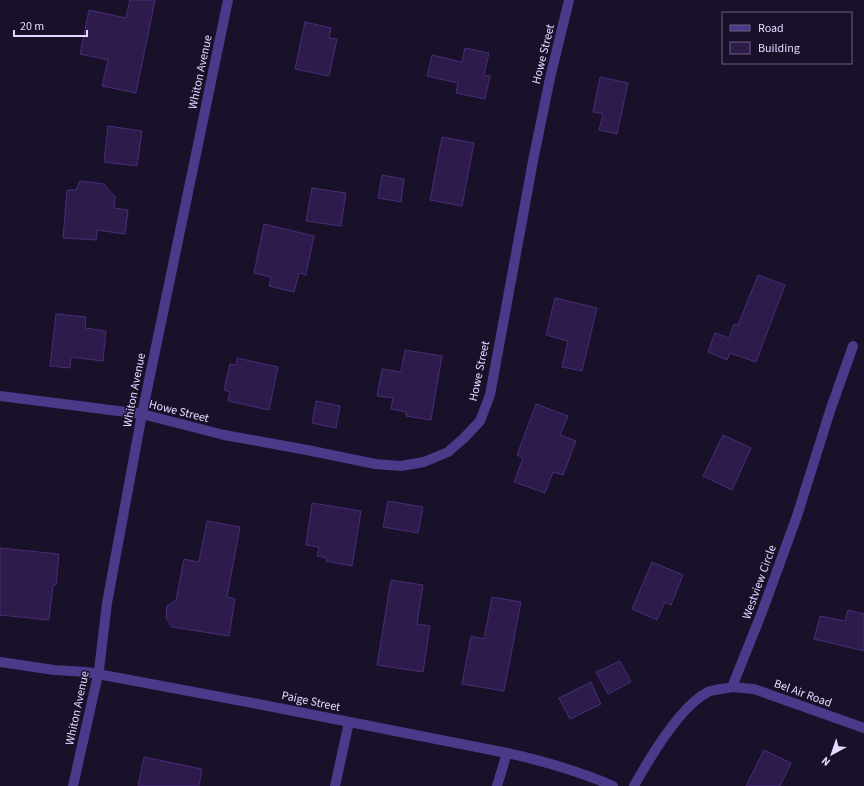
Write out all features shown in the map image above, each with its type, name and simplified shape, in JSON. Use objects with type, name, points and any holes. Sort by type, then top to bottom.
[{"type":"street","name":"Whiton Avenue","points":[[73,786],[98,674],[107,603],[142,414],[228,0]]},
{"type":"street","name":"Howe Street","points":[[0,396],[142,414],[224,436],[307,450],[375,464],[401,466],[424,462],[448,452],[480,421],[490,395],[537,140],[569,0]]},
{"type":"street","name":"Westview Circle","points":[[732,687],[762,612],[797,516],[830,411],[853,346]]},
{"type":"street","name":"Paige Street","points":[[0,662],[54,670],[87,672],[251,702],[507,753],[585,774],[613,786]]},
{"type":"street","name":"Bel Air Road","points":[[732,687],[754,689],[864,728]]},
{"type":"street","points":[[634,786],[652,754],[687,707],[709,692],[732,687]]},
{"type":"street","points":[[336,786],[349,722]]},
{"type":"street","points":[[497,786],[507,753]]},
{"type":"building","points":[[130,0],[155,0],[136,93],[102,86],[108,60],[80,54],[89,10],[126,18]]},
{"type":"building","points":[[305,22],[331,28],[329,38],[337,39],[329,76],[295,69]]},
{"type":"building","points":[[465,48],[489,53],[484,75],[490,76],[485,99],[456,93],[458,83],[427,76],[432,55],[462,62]]},
{"type":"building","points":[[600,77],[628,83],[617,134],[599,130],[603,114],[593,112]]},
{"type":"building","points":[[108,126],[142,131],[137,166],[104,162]]},
{"type":"building","points":[[442,137],[474,143],[462,206],[430,200]]},
{"type":"building","points":[[382,175],[404,179],[401,202],[378,198]]},
{"type":"building","points":[[80,181],[104,184],[115,197],[114,208],[128,210],[125,234],[97,230],[96,240],[63,238],[67,190],[76,190]]},
{"type":"building","points":[[312,188],[346,193],[341,226],[306,221]]},
{"type":"building","points":[[264,224],[314,236],[306,275],[299,273],[294,292],[269,286],[271,277],[254,273]]},
{"type":"building","points":[[758,275],[785,285],[756,362],[730,353],[727,360],[708,352],[715,333],[729,338],[734,324],[738,325]]},
{"type":"building","points":[[555,298],[597,308],[582,371],[562,367],[568,341],[546,335]]},
{"type":"building","points":[[56,314],[86,317],[85,328],[106,331],[103,361],[71,357],[70,368],[50,366]]},
{"type":"building","points":[[405,350],[442,356],[431,420],[406,416],[406,412],[391,409],[393,398],[377,396],[382,369],[401,372]]},
{"type":"building","points":[[237,358],[278,367],[269,410],[228,401],[230,392],[224,390],[230,364],[236,365]]},
{"type":"building","points":[[316,401],[340,406],[336,428],[312,423]]},
{"type":"building","points":[[536,404],[568,416],[560,435],[576,441],[563,475],[553,472],[545,493],[514,482],[523,458],[517,455]]},
{"type":"building","points":[[723,435],[751,448],[732,490],[703,476]]},
{"type":"building","points":[[388,501],[423,507],[418,533],[383,527]]},
{"type":"building","points":[[312,503],[361,511],[352,566],[326,561],[327,558],[317,556],[319,547],[306,545]]},
{"type":"building","points":[[207,521],[240,527],[227,597],[235,599],[229,636],[172,627],[166,618],[167,606],[176,600],[184,559],[199,562]]},
{"type":"building","points":[[0,548],[59,554],[56,585],[53,585],[49,620],[0,615]]},
{"type":"building","points":[[652,562],[683,575],[671,605],[665,602],[657,620],[632,609]]},
{"type":"building","points":[[391,580],[423,585],[417,624],[430,626],[423,672],[377,665]]},
{"type":"building","points":[[492,597],[521,602],[504,691],[462,684],[471,636],[484,639]]},
{"type":"building","points":[[848,610],[864,614],[864,651],[814,639],[820,616],[845,621]]},
{"type":"building","points":[[620,661],[631,682],[608,694],[596,672]]},
{"type":"building","points":[[591,682],[601,704],[570,719],[559,698]]},
{"type":"building","points":[[764,750],[791,763],[780,786],[746,786]]},
{"type":"building","points":[[144,757],[202,769],[199,786],[138,786]]}]
